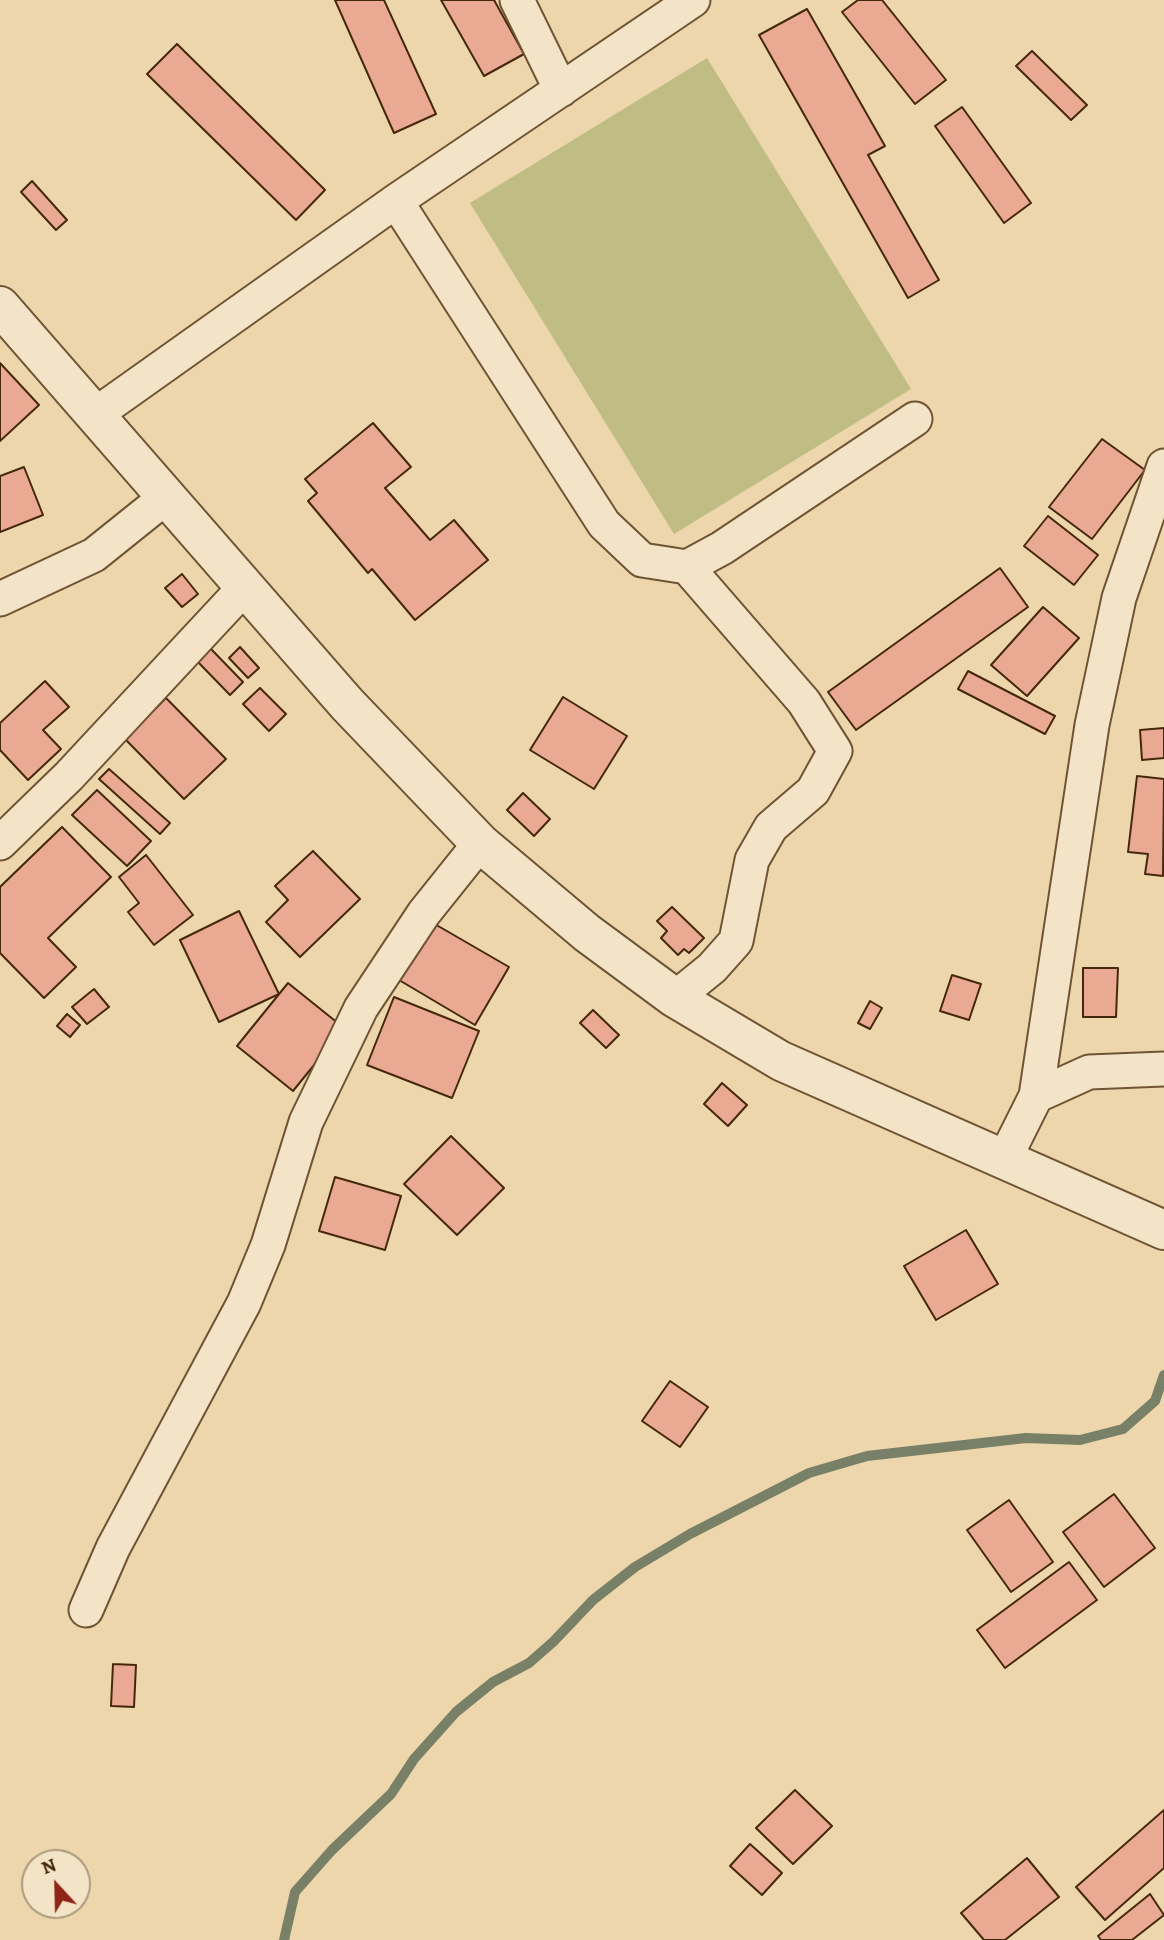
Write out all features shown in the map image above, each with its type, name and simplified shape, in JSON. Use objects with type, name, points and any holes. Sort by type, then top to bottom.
[{"type":"street","points":[[517,0],[561,90]]},
{"type":"street","points":[[96,414],[396,201],[693,0]]},
{"type":"street","points":[[396,201],[604,524],[642,560],[687,567],[722,548],[915,418]]},
{"type":"street","points":[[0,306],[347,704],[480,842],[587,933],[675,998],[781,1061],[1164,1230]]},
{"type":"street","points":[[1004,1160],[1036,1096],[1092,725],[1119,598],[1164,466]]},
{"type":"street","points":[[0,599],[94,555],[165,498]]},
{"type":"street","points":[[675,998],[712,968],[736,940],[752,860],[771,827],[813,791],[835,751],[804,702],[687,567]]},
{"type":"street","points":[[0,843],[69,776],[245,587]]},
{"type":"street","points":[[86,1610],[113,1548],[244,1303],[268,1245],[306,1122],[361,1008],[424,913],[480,842]]},
{"type":"street","points":[[1036,1096],[1089,1072],[1164,1069]]},
{"type":"shaded area","points":[[707,58],[911,389],[674,534],[470,203]]},
{"type":"building","points":[[335,0],[384,0],[436,114],[394,133]]},
{"type":"building","points":[[441,0],[494,0],[524,54],[484,76]]},
{"type":"building","points":[[858,0],[882,0],[946,80],[915,104],[842,12]]},
{"type":"building","points":[[807,9],[885,146],[868,155],[939,280],[908,298],[759,35]]},
{"type":"building","points":[[177,44],[325,190],[296,220],[147,74]]},
{"type":"building","points":[[1032,51],[1087,105],[1071,120],[1016,66]]},
{"type":"building","points":[[962,107],[1031,203],[1004,223],[935,126]]},
{"type":"building","points":[[32,181],[67,220],[56,230],[21,192]]},
{"type":"building","points":[[0,363],[39,405],[0,441]]},
{"type":"building","points":[[373,423],[411,467],[385,488],[430,540],[454,520],[488,560],[415,620],[372,569],[368,573],[308,501],[317,493],[305,479]]},
{"type":"building","points":[[1102,439],[1145,470],[1092,539],[1049,507]]},
{"type":"building","points":[[24,467],[43,515],[0,532],[0,476]]},
{"type":"building","points":[[1048,516],[1098,555],[1074,585],[1024,546]]},
{"type":"building","points":[[1000,568],[1028,607],[856,730],[828,692]]},
{"type":"building","points":[[182,574],[198,594],[182,607],[165,588]]},
{"type":"building","points":[[1043,607],[1079,638],[1027,696],[991,665]]},
{"type":"building","points":[[240,647],[259,668],[248,678],[229,658]]},
{"type":"building","points":[[210,648],[243,682],[230,695],[197,661]]},
{"type":"building","points":[[968,671],[1055,716],[1045,734],[958,689]]},
{"type":"building","points":[[45,681],[69,707],[43,730],[61,749],[28,780],[0,750],[0,723]]},
{"type":"building","points":[[260,688],[286,714],[269,731],[243,704]]},
{"type":"building","points":[[563,697],[627,736],[594,789],[530,750]]},
{"type":"building","points":[[166,698],[226,759],[184,799],[125,739]]},
{"type":"building","points":[[1164,728],[1164,758],[1142,760],[1140,730]]},
{"type":"building","points":[[109,769],[170,823],[160,834],[99,779]]},
{"type":"building","points":[[1137,776],[1164,779],[1163,876],[1145,874],[1148,854],[1128,852]]},
{"type":"building","points":[[97,790],[151,841],[127,866],[72,815]]},
{"type":"building","points":[[523,793],[550,819],[534,836],[507,810]]},
{"type":"building","points":[[62,827],[111,877],[48,938],[76,967],[44,998],[0,953],[0,887]]},
{"type":"building","points":[[313,851],[360,899],[300,957],[266,922],[288,900],[275,886]]},
{"type":"building","points":[[146,855],[193,915],[154,945],[128,912],[139,903],[119,877]]},
{"type":"building","points":[[672,907],[704,938],[689,953],[684,949],[678,955],[661,938],[667,931],[657,921]]},
{"type":"building","points":[[239,911],[279,994],[219,1022],[180,940]]},
{"type":"building","points":[[433,923],[509,967],[475,1025],[399,980]]},
{"type":"building","points":[[1083,968],[1118,968],[1116,1017],[1083,1017]]},
{"type":"building","points":[[952,975],[981,984],[969,1020],[940,1011]]},
{"type":"building","points":[[288,983],[344,1028],[293,1091],[237,1046]]},
{"type":"building","points":[[94,989],[109,1007],[87,1024],[72,1007]]},
{"type":"building","points":[[394,997],[479,1031],[452,1098],[367,1065]]},
{"type":"building","points":[[870,1001],[882,1008],[870,1029],[858,1023]]},
{"type":"building","points":[[593,1010],[619,1035],[606,1048],[580,1023]]},
{"type":"building","points":[[67,1014],[80,1025],[70,1037],[57,1026]]},
{"type":"building","points":[[722,1083],[747,1105],[728,1126],[704,1104]]},
{"type":"building","points":[[451,1136],[504,1188],[457,1235],[404,1184]]},
{"type":"building","points":[[335,1177],[401,1196],[385,1250],[319,1231]]},
{"type":"building","points":[[966,1230],[998,1284],[936,1320],[904,1266]]},
{"type":"building","points":[[670,1381],[708,1407],[680,1447],[642,1421]]},
{"type":"building","points":[[1114,1494],[1155,1548],[1104,1587],[1063,1532]]},
{"type":"building","points":[[1009,1500],[1053,1562],[1011,1592],[967,1530]]},
{"type":"building","points":[[1069,1562],[1097,1600],[1005,1668],[977,1630]]},
{"type":"building","points":[[113,1664],[136,1665],[134,1707],[111,1706]]},
{"type":"building","points":[[795,1790],[832,1826],[793,1864],[756,1828]]},
{"type":"building","points":[[1164,1810],[1164,1868],[1105,1920],[1076,1887]]},
{"type":"building","points":[[750,1844],[782,1873],[762,1895],[730,1866]]},
{"type":"building","points":[[1027,1858],[1059,1897],[1005,1940],[984,1940],[961,1913]]},
{"type":"building","points":[[1150,1894],[1164,1915],[1132,1940],[1101,1940],[1098,1936]]},
{"type":"waterway","points":[[284,1940],[295,1892],[332,1850],[391,1794],[414,1759],[456,1712],[493,1682],[529,1663],[593,1600],[635,1567],[690,1534],[809,1473],[867,1456],[1026,1438],[1080,1440],[1123,1429],[1155,1401],[1164,1375]]}]
